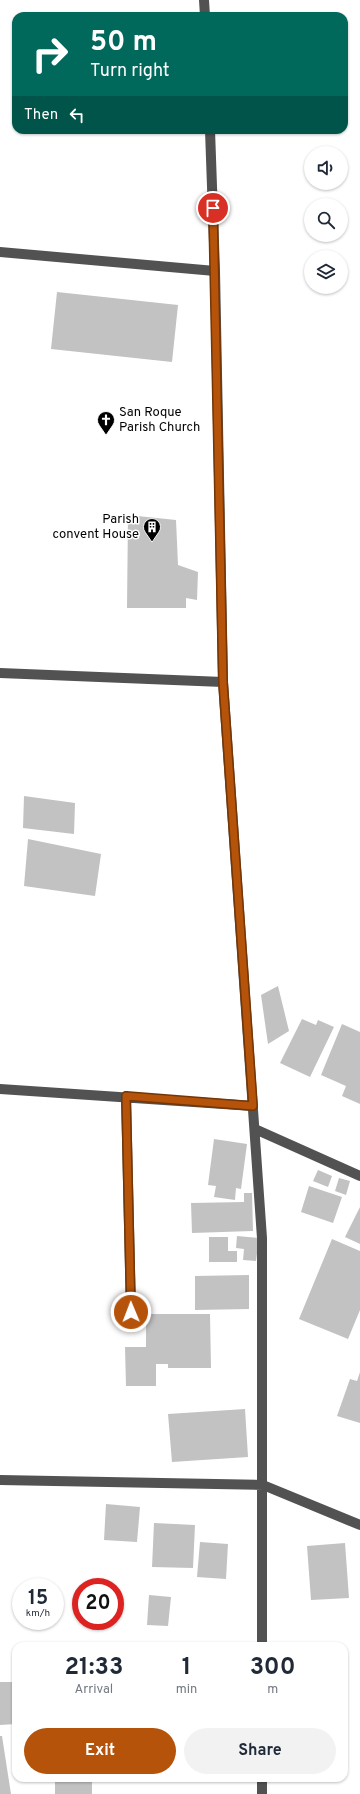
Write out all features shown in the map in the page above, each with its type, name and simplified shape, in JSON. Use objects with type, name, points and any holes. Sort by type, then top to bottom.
[{"type":"street","points":[[204,0],[205,12]]},
{"type":"street","points":[[210,134],[216,271],[223,682],[262,1238],[262,1642]]},
{"type":"street","points":[[0,252],[216,271]]},
{"type":"street","points":[[0,673],[223,682]]},
{"type":"street","points":[[0,1089],[126,1096],[253,1106]]},
{"type":"street","points":[[126,1096],[131,1312]]},
{"type":"street","points":[[255,1129],[360,1176]]},
{"type":"street","points":[[0,1480],[263,1485],[360,1525]]},
{"type":"street","points":[[262,1782],[262,1794]]},
{"type":"building","points":[[57,292],[178,305],[172,362],[51,349]]},
{"type":"building","name":"Parish convent House","points":[[128,515],[176,520],[178,565],[198,572],[197,600],[186,598],[186,608],[127,608]]},
{"type":"building","points":[[24,796],[75,803],[74,834],[23,828]]},
{"type":"building","points":[[28,839],[101,854],[95,896],[24,886]]},
{"type":"building","points":[[278,986],[289,1031],[268,1044],[261,995]]},
{"type":"building","points":[[302,1019],[316,1025],[318,1020],[334,1027],[310,1077],[280,1063]]},
{"type":"building","points":[[342,1024],[360,1032],[360,1104],[342,1096],[346,1086],[321,1075]]},
{"type":"building","points":[[214,1139],[247,1144],[241,1189],[236,1188],[235,1200],[214,1197],[216,1186],[208,1185]]},
{"type":"building","points":[[318,1170],[332,1176],[328,1187],[313,1181]]},
{"type":"building","points":[[339,1178],[350,1181],[346,1195],[335,1191]]},
{"type":"building","points":[[309,1186],[342,1197],[333,1223],[301,1212]]},
{"type":"building","points":[[244,1193],[252,1193],[253,1231],[192,1233],[191,1203],[244,1202]]},
{"type":"building","points":[[360,1207],[360,1244],[345,1237]]},
{"type":"building","points":[[237,1236],[259,1238],[256,1261],[243,1260],[244,1249],[236,1248]]},
{"type":"building","points":[[209,1237],[228,1237],[228,1251],[237,1251],[237,1262],[209,1262]]},
{"type":"building","points":[[332,1239],[360,1251],[360,1310],[348,1339],[299,1319]]},
{"type":"building","points":[[249,1275],[249,1309],[195,1310],[195,1276]]},
{"type":"building","points":[[146,1314],[210,1314],[211,1368],[168,1368],[168,1364],[156,1364],[156,1386],[126,1386],[125,1347],[146,1347]]},
{"type":"building","points":[[360,1372],[360,1423],[337,1416],[350,1379],[357,1381]]},
{"type":"building","points":[[245,1409],[248,1457],[172,1462],[168,1414]]},
{"type":"building","points":[[106,1504],[140,1507],[137,1542],[104,1540]]},
{"type":"building","points":[[154,1523],[195,1525],[193,1568],[152,1567]]},
{"type":"building","points":[[200,1542],[228,1544],[226,1579],[197,1577]]},
{"type":"building","points":[[345,1543],[349,1598],[311,1600],[307,1546]]},
{"type":"building","points":[[149,1595],[171,1597],[168,1626],[147,1625]]},
{"type":"building","points":[[0,1682],[12,1682],[12,1724],[0,1725]]},
{"type":"building","points":[[0,1736],[2,1736],[11,1794],[0,1794]]},
{"type":"building","points":[[55,1782],[92,1782],[92,1794],[55,1794]]},
{"type":"place","name":"San Roque Parish Church","points":[[106,435]]},
{"type":"place","name":"Parish convent House","points":[[152,542]]},
{"type":"route","points":[[131,1312],[126,1096],[253,1106],[223,682],[216,271],[213,208]]}]
